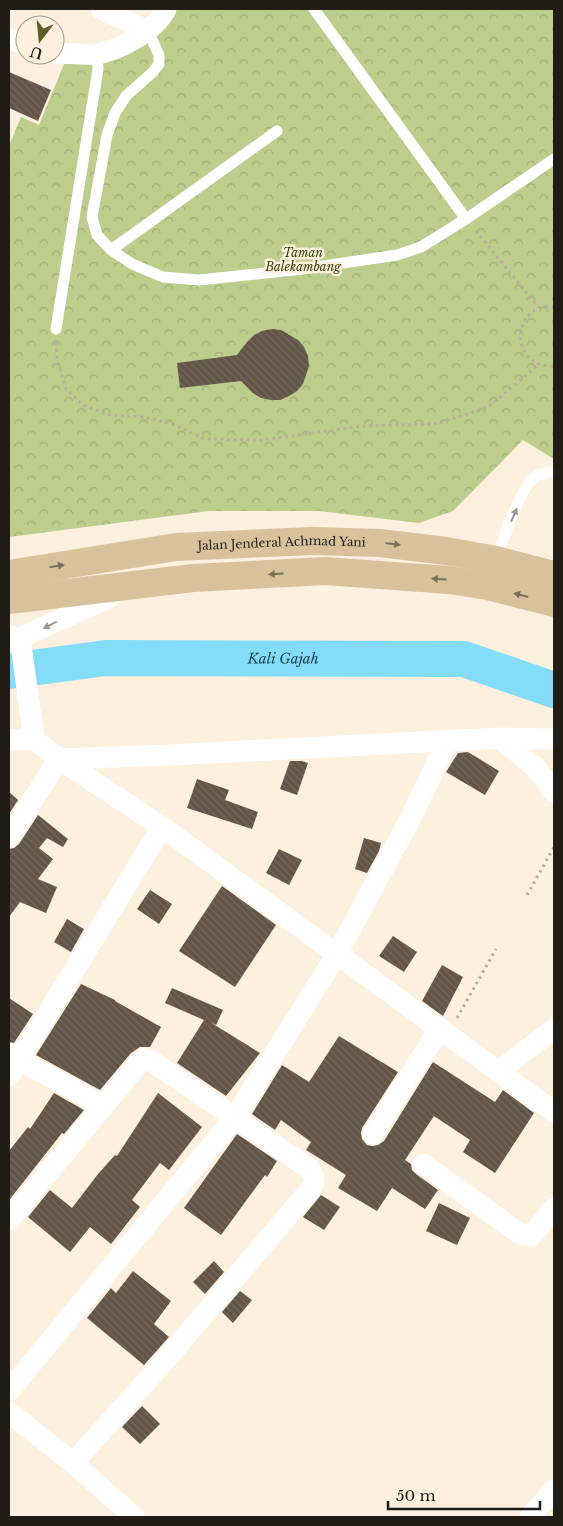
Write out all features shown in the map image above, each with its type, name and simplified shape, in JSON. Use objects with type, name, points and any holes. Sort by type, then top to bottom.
[{"type":"main road","name":"Jalan Jenderal Achmad Yani","points":[[9,574],[176,547],[313,541],[380,543],[446,551],[554,603]]},
{"type":"main road","name":"Jalan Jenderal Achmad Yani","points":[[9,600],[193,578],[325,571],[449,580],[491,573],[554,575]]},
{"type":"street","points":[[101,9],[148,31]]},
{"type":"street","points":[[65,53],[97,54],[126,44],[148,31],[166,9]]},
{"type":"street","points":[[124,586],[108,598],[17,642],[32,730],[59,759],[162,827],[554,1112]]},
{"type":"street","points":[[9,740],[32,730]]},
{"type":"street","points":[[59,759],[448,740],[500,738],[554,739]]},
{"type":"street","points":[[500,738],[536,768],[554,792]]},
{"type":"street","points":[[9,1391],[235,1117],[337,954],[408,823],[448,740]]},
{"type":"street","points":[[9,838],[59,759]]},
{"type":"street","points":[[103,1106],[12,1065],[29,1044],[162,827]]},
{"type":"street","points":[[499,1071],[554,1029]]},
{"type":"street","points":[[373,1134],[444,1031]]},
{"type":"street","points":[[9,1220],[139,1063],[144,1060],[150,1060],[235,1117],[310,1170],[315,1178],[314,1185],[162,1364],[73,1463]]},
{"type":"street","points":[[423,1164],[520,1234],[531,1236],[554,1208]]},
{"type":"street","points":[[9,1412],[73,1463],[134,1517]]},
{"type":"street","points":[[530,1517],[554,1490]]},
{"type":"lane","points":[[314,9],[466,219]]},
{"type":"lane","points":[[148,31],[159,55],[159,64],[153,72],[126,96],[115,113],[107,135],[92,217],[97,235],[111,250],[132,264],[163,277],[199,280],[303,269],[397,255],[421,247],[554,159]]},
{"type":"lane","points":[[56,328],[98,69],[97,54]]},
{"type":"lane","points":[[111,250],[276,131]]},
{"type":"lane","points":[[491,573],[523,493],[532,479],[543,472],[554,472]]},
{"type":"path","points":[[466,219],[539,308]]},
{"type":"path","points":[[554,306],[539,308],[527,316],[520,329],[521,343],[527,356],[539,364],[554,366]]},
{"type":"path","points":[[56,328],[57,359],[66,388],[83,405],[110,415],[145,417],[175,425],[204,439],[263,440],[363,426],[435,424],[487,408],[539,364]]},
{"type":"path","points":[[527,895],[554,847]]},
{"type":"path","points":[[444,1031],[496,949]]},
{"type":"green space","name":"Taman Balekambang","points":[[173,9],[554,9],[554,459],[523,440],[453,511],[419,523],[319,511],[209,511],[9,537],[9,146],[21,117],[39,125],[65,64],[151,37]]},
{"type":"building","points":[[9,72],[51,90],[38,121],[9,108]]},
{"type":"building","points":[[272,329],[281,330],[298,340],[308,356],[309,366],[303,384],[297,391],[280,400],[271,400],[261,398],[253,393],[241,381],[180,388],[177,363],[237,355],[254,335]]},
{"type":"building","points":[[468,752],[499,771],[485,795],[446,772],[458,753]]},
{"type":"building","points":[[290,761],[308,763],[297,795],[280,789]]},
{"type":"building","points":[[197,779],[229,790],[225,800],[258,812],[252,829],[187,808]]},
{"type":"building","points":[[9,792],[18,800],[9,814]]},
{"type":"building","points":[[38,815],[68,839],[63,847],[47,838],[39,848],[53,859],[38,879],[57,887],[46,913],[20,902],[9,917],[9,849],[19,844]]},
{"type":"building","points":[[364,838],[381,843],[379,851],[367,873],[355,869]]},
{"type":"building","points":[[279,849],[302,860],[289,885],[266,873]]},
{"type":"building","points":[[222,886],[276,925],[235,987],[179,951]]},
{"type":"building","points":[[150,890],[172,904],[159,924],[137,909]]},
{"type":"building","points":[[67,919],[84,929],[71,952],[54,942]]},
{"type":"building","points":[[393,936],[417,952],[404,972],[379,956]]},
{"type":"building","points":[[442,965],[463,977],[443,1016],[422,1001]]},
{"type":"building","points":[[81,984],[115,1000],[161,1027],[150,1047],[140,1047],[131,1053],[100,1090],[36,1055]]},
{"type":"building","points":[[172,988],[223,1010],[216,1025],[210,1022],[260,1053],[226,1096],[177,1063],[204,1020],[165,1003]]},
{"type":"building","points":[[9,998],[33,1014],[14,1043],[9,1042]]},
{"type":"building","points":[[339,1036],[398,1072],[362,1128],[362,1139],[367,1145],[378,1145],[384,1141],[433,1062],[495,1102],[503,1090],[534,1113],[495,1173],[463,1152],[470,1140],[434,1116],[405,1160],[411,1164],[412,1170],[416,1174],[438,1190],[425,1209],[392,1188],[377,1211],[338,1188],[346,1175],[306,1150],[311,1142],[281,1120],[275,1130],[252,1114],[282,1065],[309,1082]]},
{"type":"building","points":[[54,1093],[84,1110],[64,1134],[62,1133],[10,1199],[9,1151],[28,1127],[30,1129]]},
{"type":"building","points":[[158,1093],[202,1127],[169,1170],[160,1163],[132,1200],[140,1207],[111,1244],[90,1227],[70,1252],[28,1217],[50,1190],[72,1208],[98,1174],[115,1155],[117,1156]]},
{"type":"building","points":[[237,1134],[277,1161],[267,1177],[265,1175],[221,1235],[184,1208]]},
{"type":"building","points":[[321,1195],[340,1207],[324,1230],[303,1217]]},
{"type":"building","points":[[439,1203],[470,1218],[457,1245],[426,1231]]},
{"type":"building","points":[[214,1261],[224,1272],[205,1294],[193,1282]]},
{"type":"building","points":[[133,1271],[171,1301],[154,1324],[169,1337],[144,1365],[87,1318],[111,1288],[116,1293]]},
{"type":"building","points":[[240,1291],[252,1300],[233,1323],[222,1312]]},
{"type":"building","points":[[142,1406],[160,1424],[140,1444],[122,1427]]},
{"type":"waterway","name":"Kali Gajah","points":[[9,671],[106,658],[464,659],[554,690]]}]
